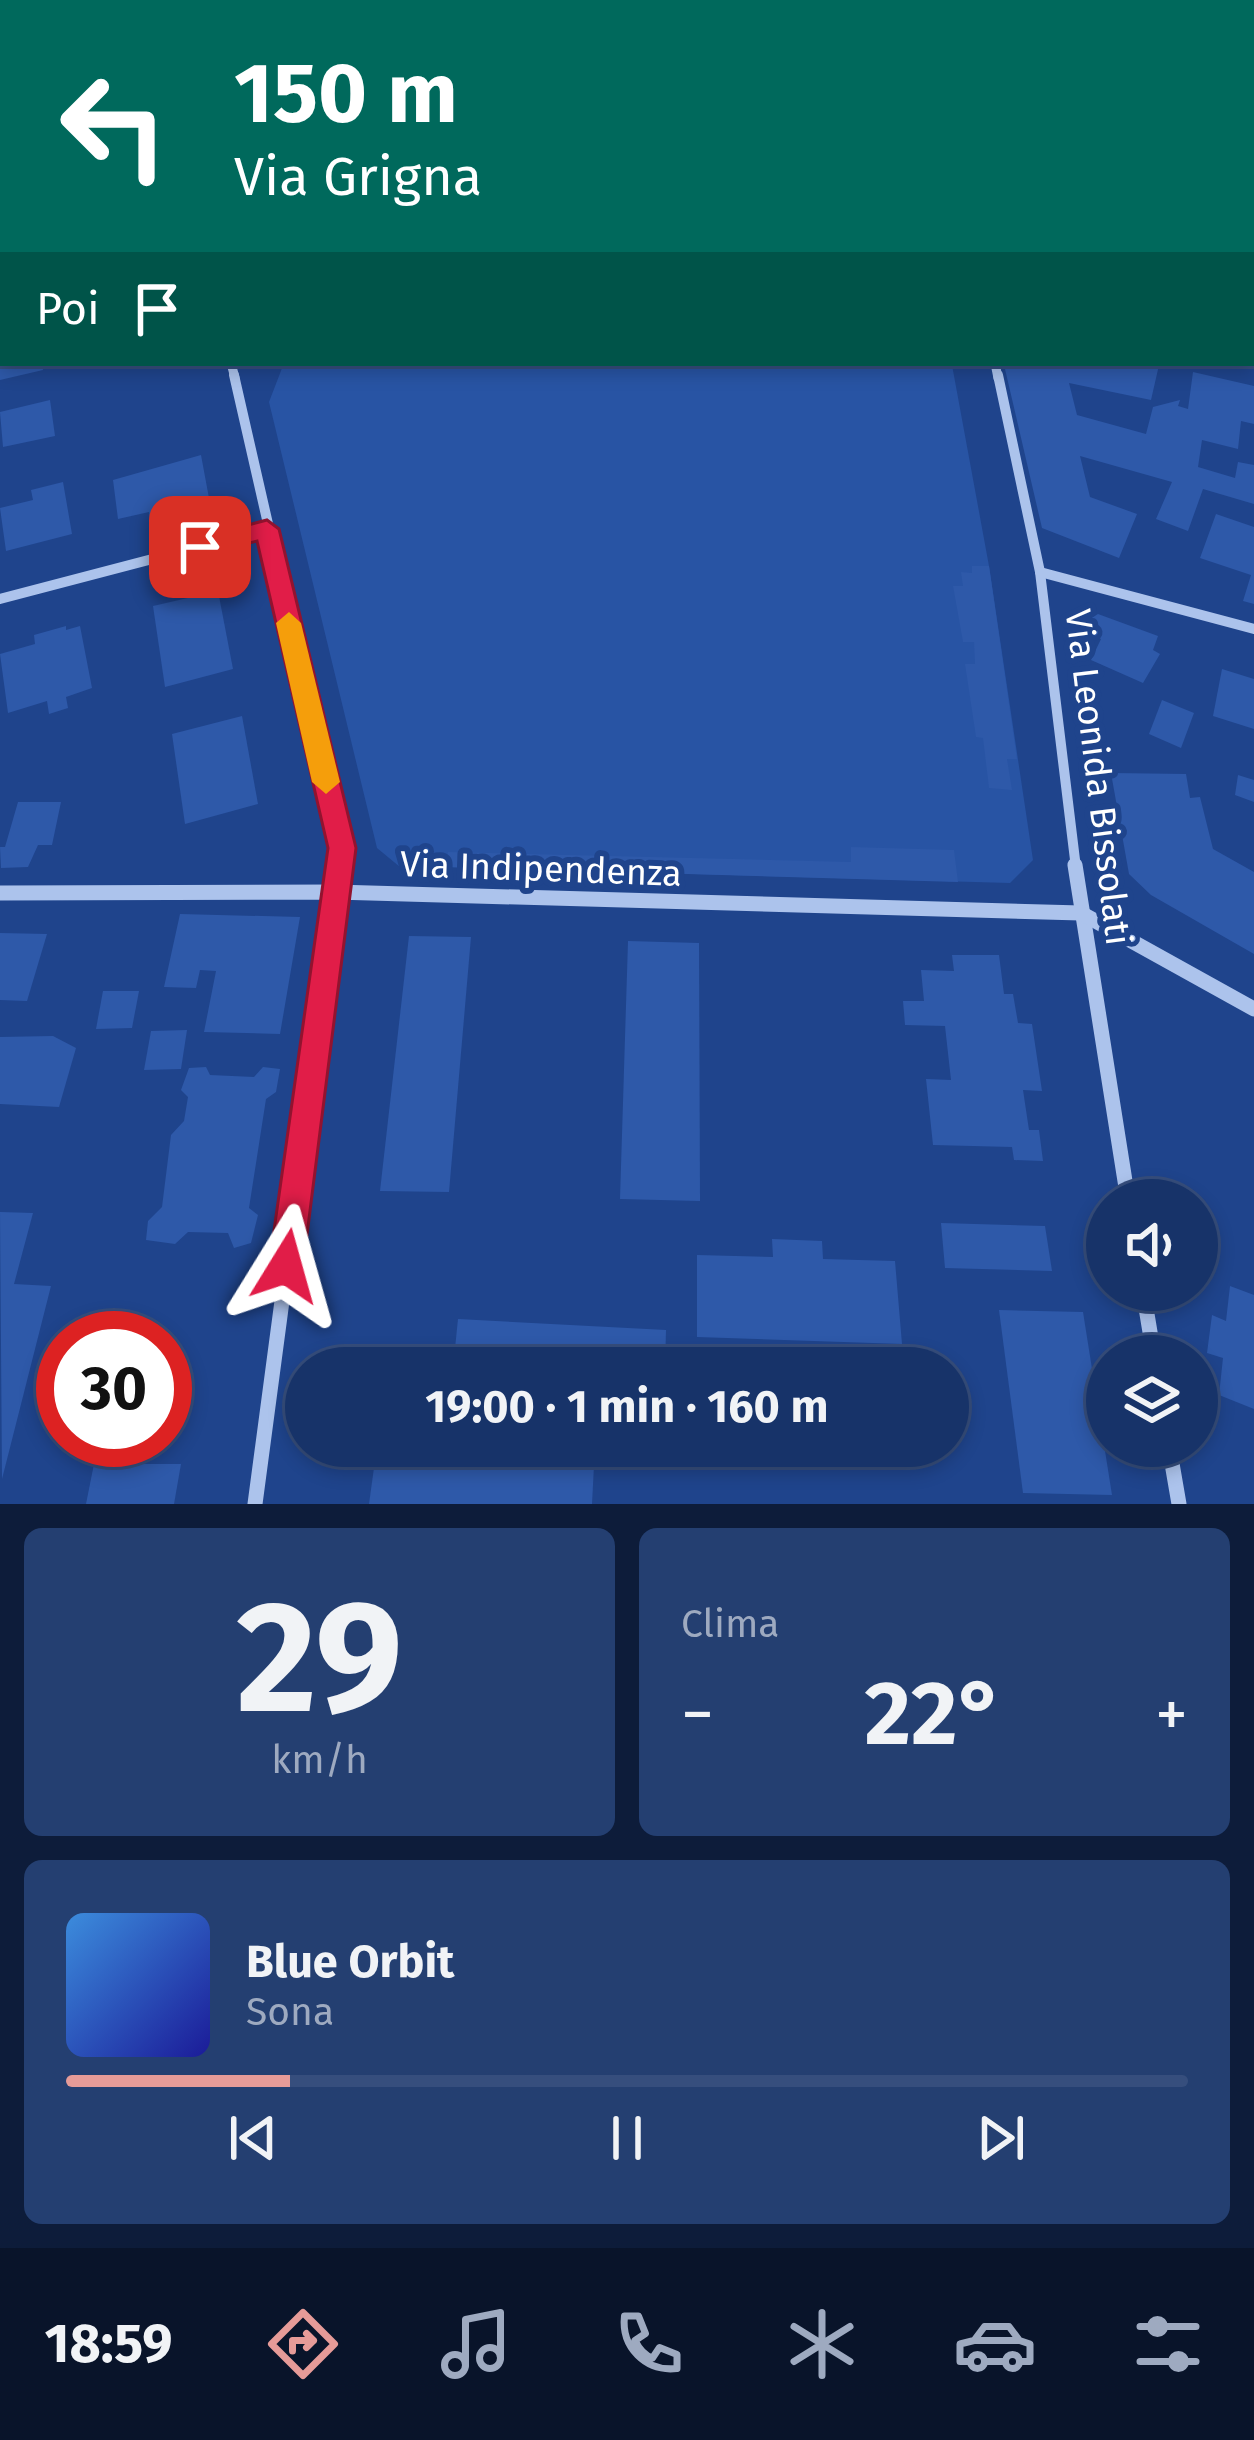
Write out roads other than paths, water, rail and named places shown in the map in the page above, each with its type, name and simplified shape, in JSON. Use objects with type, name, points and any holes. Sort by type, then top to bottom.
[{"type":"street","points":[[232,366],[342,848],[254,1504]]},
{"type":"street","name":"Via Leonida Bissolati","points":[[996,366],[1040,572],[1081,913],[1125,1179]]},
{"type":"street","points":[[0,599],[267,529]]},
{"type":"street","points":[[1040,572],[1254,629]]},
{"type":"street","name":"Via Indipendenza","points":[[0,893],[335,892],[1081,913]]},
{"type":"street","points":[[1081,913],[1254,1010]]},
{"type":"street","points":[[1173,1467],[1179,1504]]}]
